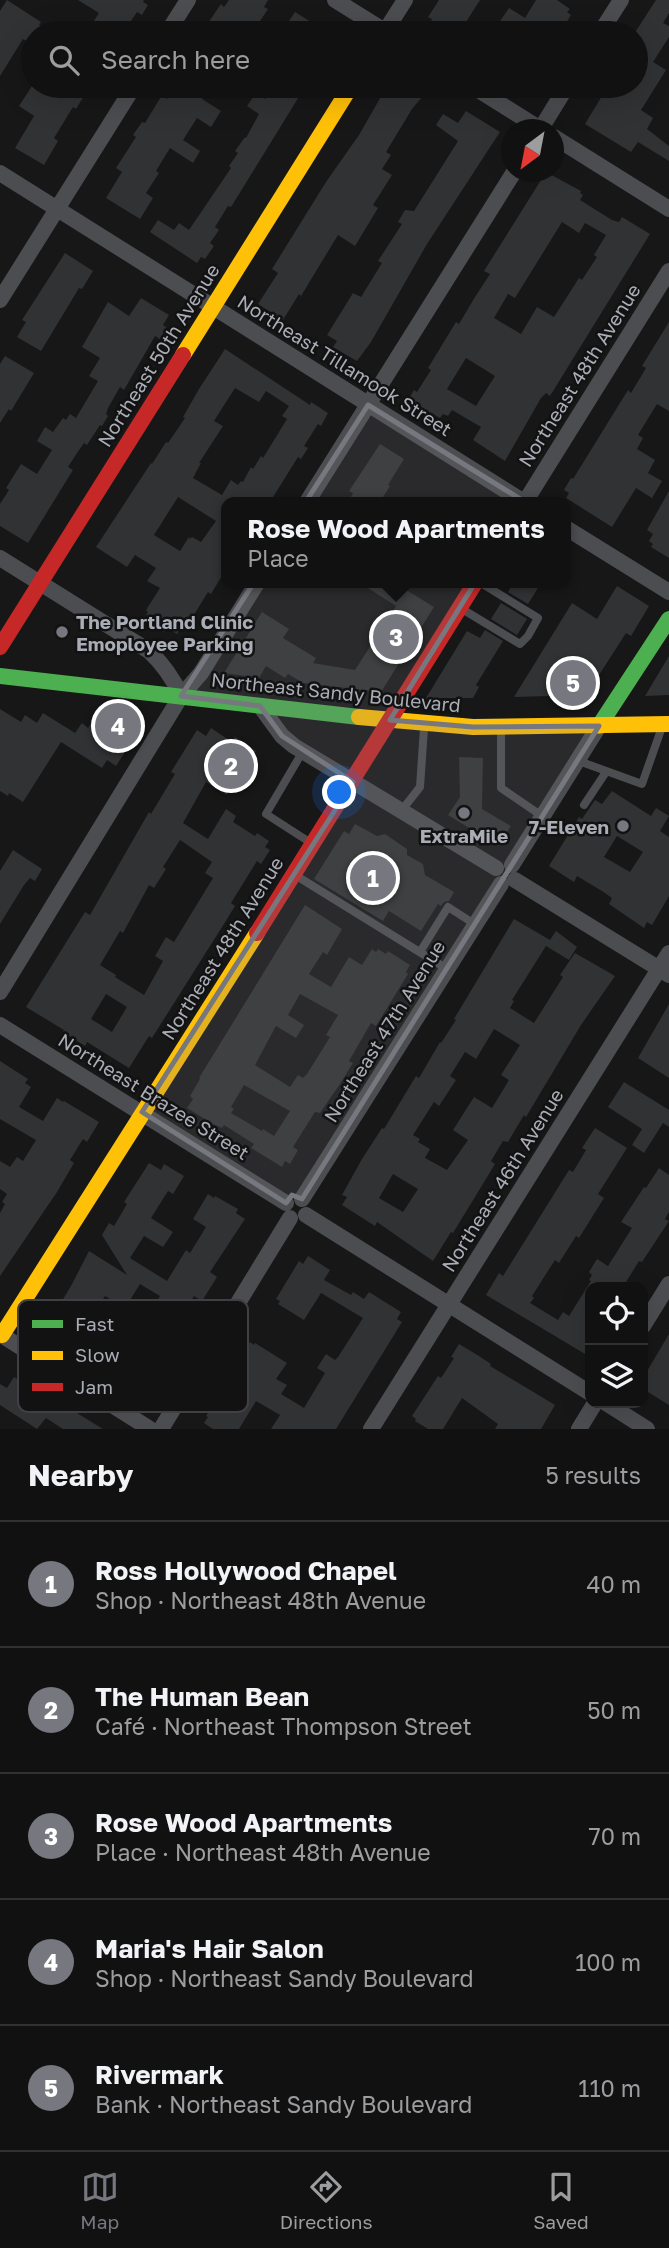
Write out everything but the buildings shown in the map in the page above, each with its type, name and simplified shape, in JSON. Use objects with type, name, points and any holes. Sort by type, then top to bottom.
[{"type":"street","points":[[175,21],[188,0]]},
{"type":"street","points":[[335,0],[367,21]]},
{"type":"street","points":[[393,21],[405,0]]},
{"type":"street","points":[[608,21],[621,0]]},
{"type":"street","points":[[0,300],[126,98]]},
{"type":"street","name":"Northeast 50th Avenue","points":[[0,647],[344,98]]},
{"type":"street","points":[[491,98],[525,119]]},
{"type":"street","points":[[547,119],[560,98]]},
{"type":"street","points":[[564,143],[669,209]]},
{"type":"street","name":"Northeast Tillamook Street","points":[[0,173],[517,497]]},
{"type":"street","points":[[310,497],[508,182]]},
{"type":"street","name":"Northeast 48th Avenue","points":[[528,497],[669,271]]},
{"type":"street","points":[[571,531],[669,592]]},
{"type":"street","points":[[1,560],[149,651],[172,676],[181,696]]},
{"type":"street","points":[[0,992],[181,696],[201,673],[254,588]]},
{"type":"street","name":"Northeast 48th Avenue","points":[[23,1300],[354,780],[472,588]]},
{"type":"street","name":"Northeast 47th Avenue","points":[[240,1300],[476,925],[576,760],[669,619]]},
{"type":"street","name":"Northeast Sandy Boulevard","points":[[0,676],[424,723],[501,727],[666,724]]},
{"type":"street","points":[[260,706],[282,736],[303,751],[664,972]]},
{"type":"street","name":"Northeast 46th Avenue","points":[[371,1429],[664,972],[669,953]]},
{"type":"street","name":"Northeast Brazee Street","points":[[0,1025],[585,1390]]},
{"type":"street","points":[[648,1318],[669,1284]]},
{"type":"street","name":"Northeast 48th Avenue","points":[[1,1335],[18,1308]]},
{"type":"street","points":[[1,1335],[18,1346]]},
{"type":"street","points":[[579,1429],[592,1408]]},
{"type":"street","points":[[614,1408],[647,1429]]},
{"type":"street","points":[[123,1412],[150,1429]]},
{"type":"street","name":"Northeast 47th Avenue","points":[[161,1429],[171,1412]]},
{"type":"lane","points":[[459,608],[520,644],[538,618],[489,588]]},
{"type":"lane","points":[[402,810],[419,787],[424,723]]},
{"type":"lane","points":[[576,760],[642,784],[666,724]]},
{"type":"lane","points":[[501,727],[501,788],[542,816]]},
{"type":"lane","points":[[303,751],[266,814],[313,844]]},
{"type":"lane","points":[[584,805],[606,772]]},
{"type":"lane","points":[[294,874],[447,970]]},
{"type":"lane","points":[[420,952],[448,907],[476,925]]},
{"type":"highlighted area","points":[[368,405],[525,502],[390,720],[473,727],[599,726],[302,1199],[292,1195],[286,1203],[142,1112],[353,782],[282,736],[260,706],[181,696]]},
{"type":"traffic: fast","points":[[599,726],[669,619]]},
{"type":"traffic: fast","points":[[0,676],[359,717]]},
{"type":"traffic: slow","points":[[183,355],[344,98]]},
{"type":"traffic: slow","points":[[359,717],[473,727],[669,724]]},
{"type":"traffic: slow","points":[[24,1300],[257,933]]},
{"type":"traffic: slow","points":[[2,1335],[18,1310]]},
{"type":"traffic: jam","points":[[0,647],[183,355]]},
{"type":"traffic: jam","points":[[257,933],[472,588]]},
{"type":"place","name":"The Portland Clinic Emoployee Parking","points":[[62,632]]},
{"type":"place","name":"Rose Wood Apartments","points":[[396,637]]},
{"type":"place","name":"Rivermark","points":[[573,683]]},
{"type":"place","name":"Maria's Hair Salon","points":[[118,726]]},
{"type":"place","name":"The Human Bean","points":[[231,766]]},
{"type":"place","name":"ExtraMile","points":[[464,813]]},
{"type":"place","name":"7-Eleven","points":[[623,826]]},
{"type":"place","name":"Ross Hollywood Chapel","points":[[373,878]]}]
